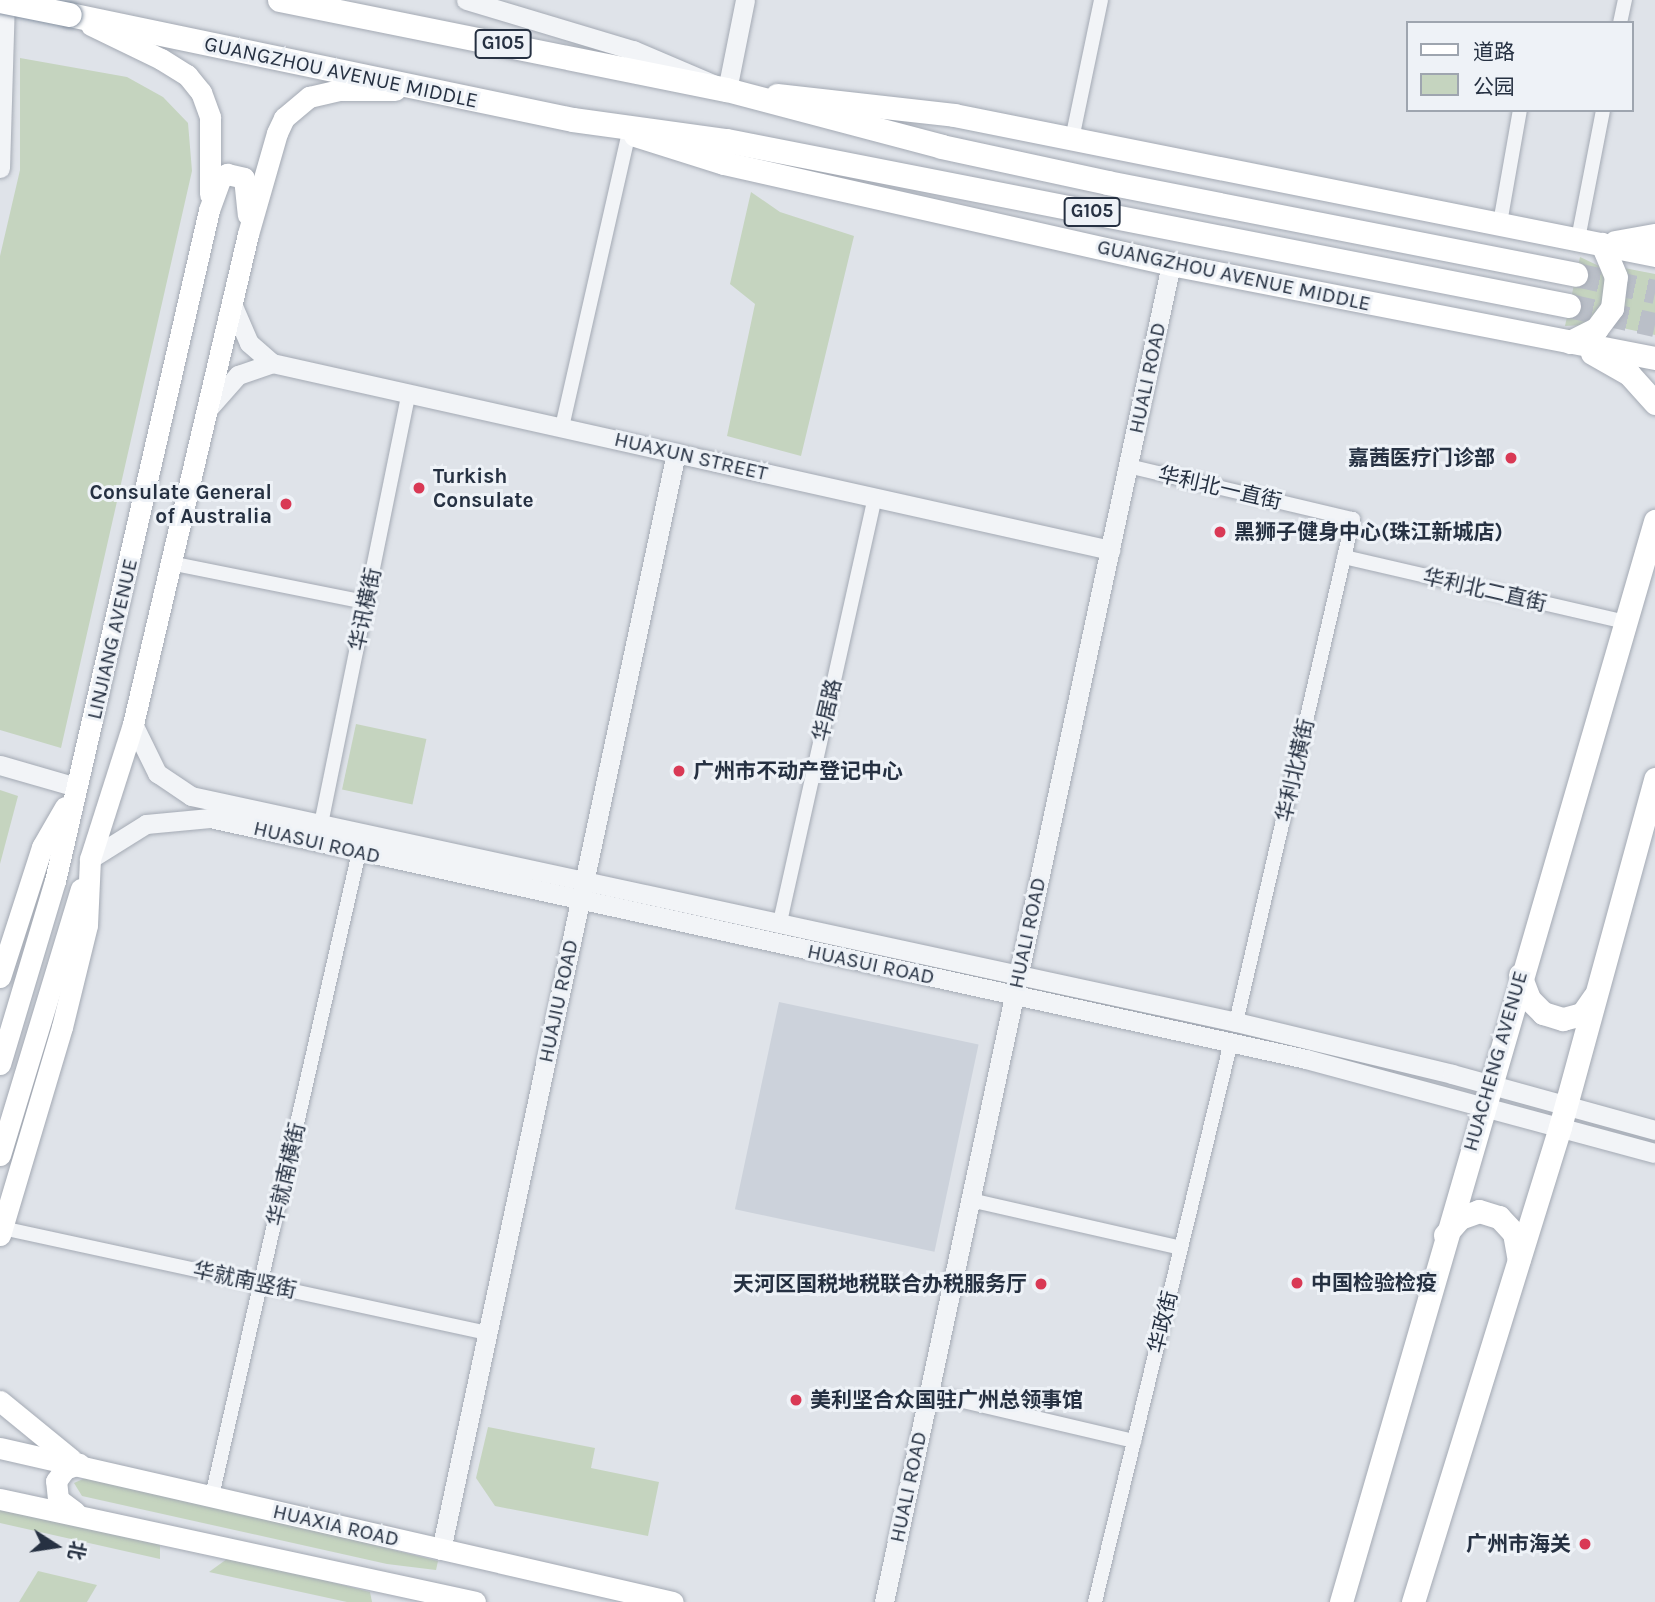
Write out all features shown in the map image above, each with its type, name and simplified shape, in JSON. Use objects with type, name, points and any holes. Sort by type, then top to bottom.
[{"type":"highway","name":"G105","points":[[280,0],[727,90],[942,147],[1576,275]]},
{"type":"highway","name":"G105","points":[[0,1],[70,15]]},
{"type":"highway","name":"GUANGZHOU AVENUE MIDDLE","points":[[70,15],[621,130],[727,141],[1570,306]]},
{"type":"main road","points":[[70,15],[161,59],[187,75],[201,92],[210,117],[209,210]]},
{"type":"main road","points":[[727,90],[954,115],[1655,255]]},
{"type":"main road","points":[[248,234],[276,133],[296,106],[325,91],[432,91]]},
{"type":"main road","name":"GUANGZHOU AVENUE MIDDLE","points":[[621,130],[724,163],[1171,264],[1655,358]]},
{"type":"main road","points":[[209,210],[220,179],[237,174],[248,190],[248,234]]},
{"type":"main road","name":"LINJIANG AVENUE","points":[[0,1065],[55,881],[209,210]]},
{"type":"main road","name":"LINJIANG AVENUE","points":[[90,859],[133,724],[248,234]]},
{"type":"main road","points":[[1602,244],[1655,235]]},
{"type":"main road","points":[[1570,342],[1597,328],[1612,307],[1615,277],[1602,244]]},
{"type":"main road","points":[[1570,342],[1629,373],[1655,403]]},
{"type":"main road","name":"HUACHENG AVENUE","points":[[1341,1600],[1520,975],[1625,622],[1649,560],[1655,521]]},
{"type":"main road","points":[[1413,1602],[1563,1116],[1652,805],[1655,779]]},
{"type":"main road","points":[[0,977],[43,847],[76,787]]},
{"type":"main road","points":[[0,1155],[90,859]]},
{"type":"main road","points":[[1,1231],[62,1027],[87,925],[90,859]]},
{"type":"main road","points":[[1520,975],[1529,999],[1543,1013],[1563,1019],[1583,1014],[1596,994]]},
{"type":"main road","points":[[1445,1235],[1460,1218],[1479,1211],[1499,1217],[1514,1233],[1519,1260]]},
{"type":"main road","points":[[0,1401],[24,1426],[79,1465]]},
{"type":"main road","name":"HUAXIA ROAD","points":[[0,1448],[673,1602]]},
{"type":"main road","points":[[75,1512],[58,1499],[56,1481],[65,1469],[79,1465]]},
{"type":"main road","points":[[2,1499],[75,1512],[426,1597],[475,1602]]},
{"type":"street","points":[[0,168],[5,0]]},
{"type":"street","points":[[466,0],[633,50],[727,90],[745,0]]},
{"type":"street","points":[[1072,139],[1101,0]]},
{"type":"street","points":[[1620,21],[1625,0]]},
{"type":"street","points":[[1500,223],[1520,112]]},
{"type":"street","points":[[1578,239],[1603,112]]},
{"type":"street","points":[[562,427],[621,130]]},
{"type":"street","name":"HUALI ROAD","points":[[884,1602],[1171,264]]},
{"type":"street","points":[[207,410],[238,375],[271,363],[249,343],[233,306]]},
{"type":"street","name":"HUAXUN STREET","points":[[271,363],[1110,550]]},
{"type":"street","name":"华讯横街","points":[[321,824],[409,393]]},
{"type":"street","name":"HUAJIU ROAD","points":[[441,1550],[676,453]]},
{"type":"street","name":"华利北一直街","points":[[1128,466],[1353,519]]},
{"type":"street","name":"华居路","points":[[780,922],[875,497]]},
{"type":"street","name":"华利北横街","points":[[1236,1022],[1353,519]]},
{"type":"street","name":"华利北二直街","points":[[1344,557],[1625,622]]},
{"type":"street","points":[[170,563],[366,602]]},
{"type":"street","name":"HUASUI ROAD","points":[[133,724],[142,748],[170,786],[230,807],[584,880],[1236,1022],[1563,1116],[1655,1153]]},
{"type":"street","points":[[0,765],[76,787]]},
{"type":"street","name":"HUASUI ROAD","points":[[90,859],[146,824],[188,817],[1231,1042],[1485,1094]]},
{"type":"street","name":"华就南横街","points":[[212,1496],[359,852]]},
{"type":"street","name":"华政街","points":[[1095,1602],[1231,1042]]},
{"type":"street","name":"HUASUI ROAD","points":[[1563,1116],[1655,1130]]},
{"type":"street","points":[[970,1200],[1181,1248]]},
{"type":"street","name":"华就南竖街","points":[[1,1231],[261,1283],[487,1334]]},
{"type":"street","points":[[929,1393],[1134,1441]]},
{"type":"shaded area","points":[[779,1002],[979,1044],[934,1252],[735,1209]]},
{"type":"green space","points":[[20,58],[127,77],[163,97],[188,123],[192,171],[61,748],[0,730],[0,256],[20,170]]},
{"type":"green space","points":[[751,192],[780,212],[854,236],[801,456],[727,436],[755,304],[730,284]]},
{"type":"green space","points":[[1580,257],[1599,266],[1606,278],[1604,305],[1586,325],[1565,326]]},
{"type":"green space","points":[[1624,268],[1655,274],[1655,335],[1613,326],[1621,309]]},
{"type":"green space","points":[[356,724],[426,739],[412,805],[342,790]]},
{"type":"green space","points":[[0,790],[18,796],[0,864]]},
{"type":"green space","points":[[488,1427],[595,1448],[591,1468],[659,1482],[648,1536],[495,1506],[476,1478]]},
{"type":"green space","points":[[92,1475],[438,1561],[436,1570],[387,1564],[82,1496],[74,1483]]},
{"type":"green space","points":[[0,1510],[149,1539],[160,1545],[160,1559],[0,1523]]},
{"type":"green space","points":[[231,1556],[370,1592],[372,1602],[347,1602],[209,1572]]},
{"type":"green space","points":[[38,1571],[97,1585],[87,1602],[19,1602]]},
{"type":"tunnel","points":[[1576,275],[1655,292]]},
{"type":"tunnel","points":[[1569,306],[1655,325]]},
{"type":"place","name":"嘉茜医疗门诊部","points":[[1511,458]]},
{"type":"place","name":"Turkish Consulate","points":[[419,488]]},
{"type":"place","name":"Consulate General of Australia","points":[[286,504]]},
{"type":"place","name":"黑狮子健身中心(珠江新城店)","points":[[1220,532]]},
{"type":"place","name":"广州市不动产登记中心","points":[[679,771]]},
{"type":"place","name":"中国检验检疫","points":[[1297,1283]]},
{"type":"place","name":"天河区国税地税联合办税服务厅","points":[[1041,1284]]},
{"type":"place","name":"美利坚合众国驻广州总领事馆","points":[[796,1400]]},
{"type":"place","name":"广州市海关","points":[[1585,1544]]}]
